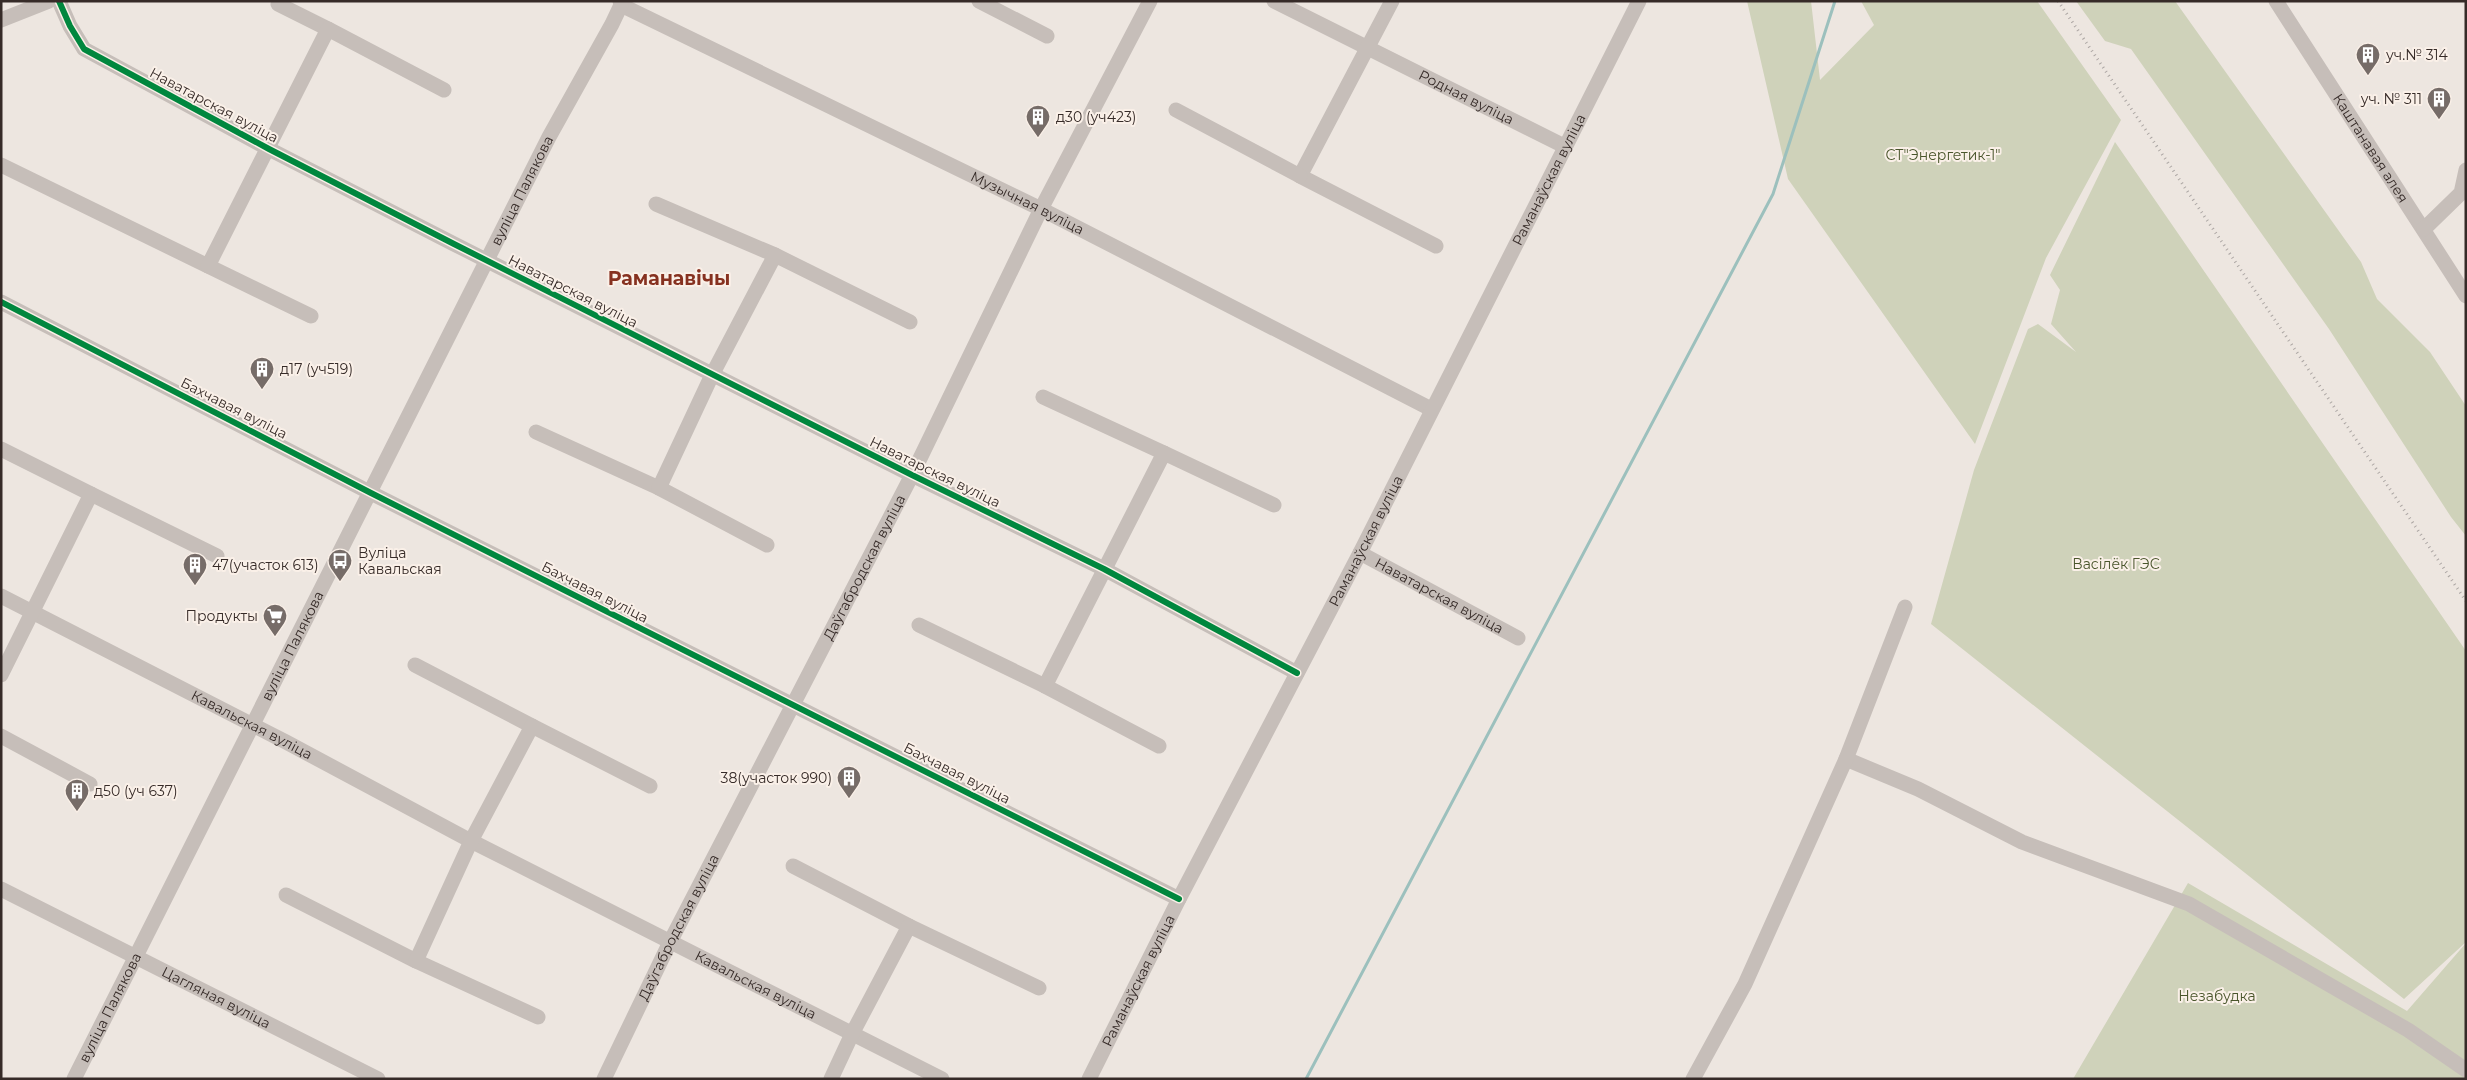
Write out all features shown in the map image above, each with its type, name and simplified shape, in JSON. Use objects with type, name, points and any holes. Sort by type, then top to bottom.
[{"type":"street","points":[[1,20],[49,1]]},
{"type":"street","name":"Наватарская вуліца","points":[[59,1],[70,26],[84,48],[269,149],[712,375],[1104,569],[1297,673]]},
{"type":"street","points":[[979,1],[1047,36]]},
{"type":"street","name":"Даўгабродская вуліца","points":[[604,1079],[670,942],[912,475],[1041,209],[1150,1]]},
{"type":"street","name":"Родная вуліца","points":[[1274,1],[1564,146]]},
{"type":"street","points":[[1300,176],[1392,1]]},
{"type":"street","name":"Раманаўская вуліца","points":[[1089,1079],[1179,899],[1360,553],[1564,146],[1639,1]]},
{"type":"street","name":"Каштанавая алея","points":[[2276,1],[2466,296]]},
{"type":"street","name":"Музычная вуліца","points":[[621,3],[1041,209],[1431,410]]},
{"type":"street","name":"вуліца Палякова","points":[[74,1079],[488,262],[549,137],[621,3]]},
{"type":"street","points":[[278,4],[444,90]]},
{"type":"street","name":"Наватарская вуліца","points":[[208,266],[269,149],[328,29]]},
{"type":"street","points":[[1176,110],[1436,246]]},
{"type":"street","points":[[1,165],[311,316]]},
{"type":"street","points":[[2424,229],[2460,193],[2466,170]]},
{"type":"street","points":[[656,204],[775,255],[910,322]]},
{"type":"street","points":[[659,488],[712,375],[775,255]]},
{"type":"street","name":"Бахчавая вуліца","points":[[1,302],[371,494],[1179,899]]},
{"type":"street","points":[[1042,397],[1274,505]]},
{"type":"street","points":[[536,432],[659,488],[767,545]]},
{"type":"street","points":[[1,449],[217,556]]},
{"type":"street","points":[[1045,686],[1164,453]]},
{"type":"street","points":[[1,675],[91,494]]},
{"type":"street","name":"Наватарская вуліца","points":[[1360,553],[1518,638]]},
{"type":"street","name":"Кавальская вуліца","points":[[1,596],[471,841],[942,1079]]},
{"type":"street","points":[[1694,1079],[1745,984],[1846,759],[1905,607]]},
{"type":"street","points":[[919,625],[1045,686],[1160,746]]},
{"type":"street","points":[[415,665],[650,786]]},
{"type":"street","points":[[416,960],[471,841],[532,726]]},
{"type":"street","points":[[1,736],[90,784]]},
{"type":"street","points":[[1846,759],[1918,789],[2022,842],[2189,904],[2408,1030],[2466,1070]]},
{"type":"street","points":[[793,866],[909,926],[1039,988]]},
{"type":"street","name":"Цагляная вуліца","points":[[1,889],[136,959],[378,1079]]},
{"type":"street","points":[[286,895],[416,960],[538,1017]]},
{"type":"street","points":[[831,1079],[852,1034],[909,926]]},
{"type":"green space","name":"СТ\"Энергетик-1\"","points":[[1747,1],[1811,1],[1820,80],[1874,25],[1861,1],[2037,1],[2121,120],[2046,258],[1975,444],[1788,179]]},
{"type":"green space","points":[[2076,1],[2175,1],[2361,262],[2377,299],[2430,352],[2466,406],[2466,536],[2451,517],[2329,329],[2131,49],[2105,41]]},
{"type":"green space","name":"Васілёк ГЭС","points":[[2115,142],[2466,651],[2466,942],[2404,999],[1931,624],[1974,470],[2028,329],[2038,324],[2076,352],[2051,324],[2060,290],[2050,275]]},
{"type":"green space","name":"Незабудка","points":[[2188,883],[2407,1011],[2466,943],[2466,1079],[2073,1079]]},
{"type":"waterway","points":[[1306,1079],[1773,194],[1835,1]]},
{"type":"railway","points":[[2058,1],[2466,601]]},
{"type":"cycle path","points":[[59,1],[70,26],[84,49],[269,149],[912,475],[1104,569],[1297,673]]},
{"type":"cycle path","points":[[1,302],[371,493],[1179,899]]},
{"type":"place","name":"уч.№ 314","points":[[2368,76]]},
{"type":"place","name":"уч. № 311","points":[[2439,120]]},
{"type":"place","name":"д30 (уч423)","points":[[1038,138]]},
{"type":"place","name":"д17 (уч519)","points":[[262,390]]},
{"type":"place","name":"Вуліца Кавальская","points":[[340,582]]},
{"type":"place","name":"47(участок 613)","points":[[195,586]]},
{"type":"place","name":"Продукты","points":[[275,637]]},
{"type":"place","name":"38(участок 990)","points":[[849,799]]},
{"type":"place","name":"д50 (уч 637)","points":[[77,812]]},
{"type":"district","name":"Раманавічы","points":[[669,278]]}]
